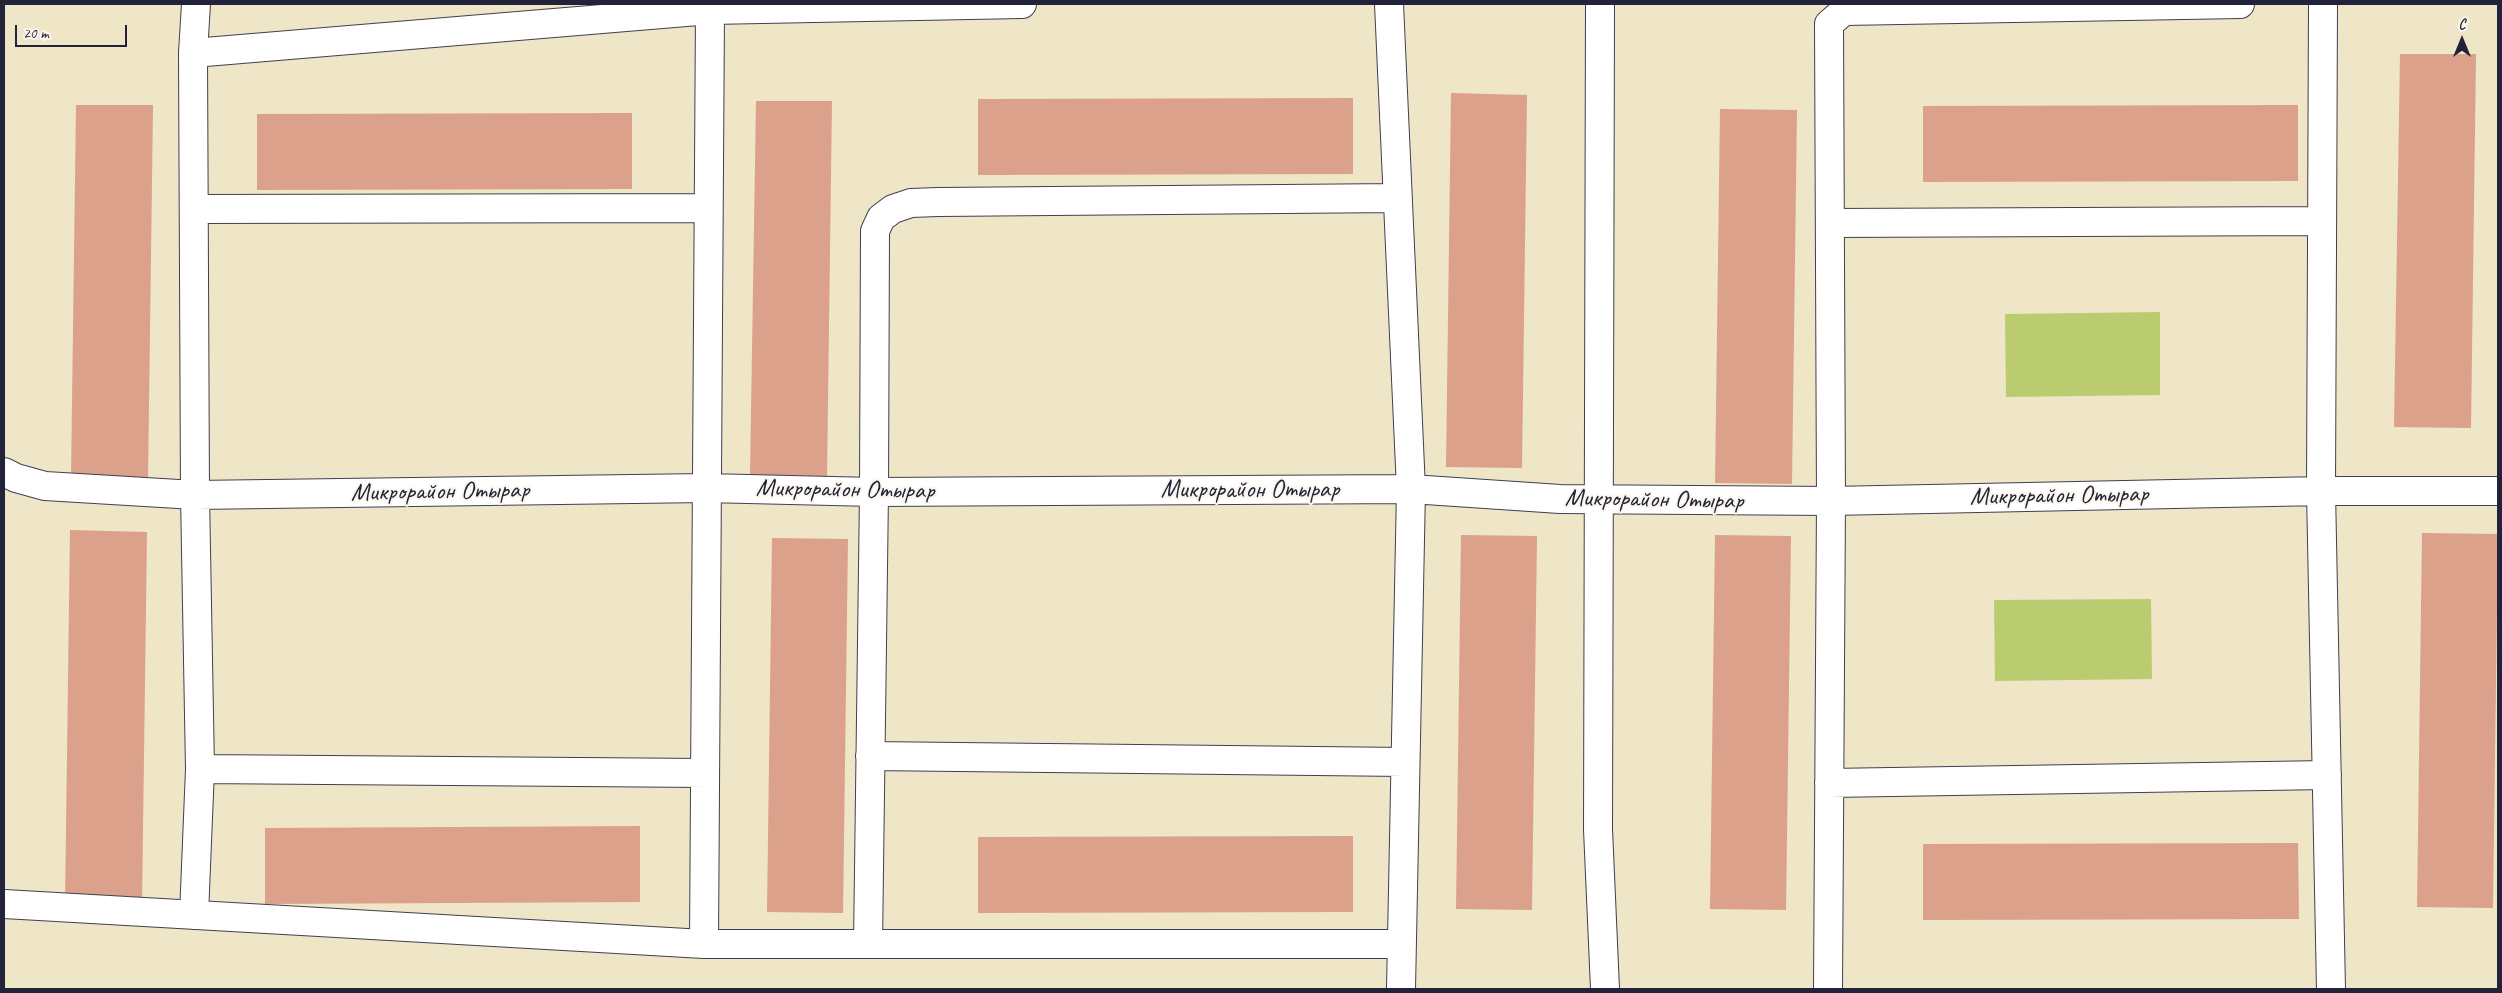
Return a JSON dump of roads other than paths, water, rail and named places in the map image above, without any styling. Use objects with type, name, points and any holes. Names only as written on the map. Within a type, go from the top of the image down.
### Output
[{"type":"street","points":[[194,915],[200,769],[195,495],[194,53],[196,4]]},
{"type":"street","points":[[194,53],[710,10],[1022,4]]},
{"type":"street","points":[[1390,4],[1411,489],[1401,989]]},
{"type":"street","points":[[1600,4],[1598,829],[1605,989]]},
{"type":"street","points":[[1828,989],[1831,501],[1829,24],[1844,11],[2240,4]]},
{"type":"street","points":[[2323,4],[2321,491],[2331,989]]},
{"type":"street","points":[[704,944],[710,10]]},
{"type":"street","points":[[868,944],[874,492],[875,231],[881,218],[893,209],[911,203],[1397,198]]},
{"type":"street","points":[[194,209],[708,208]]},
{"type":"street","points":[[1830,223],[2322,221]]},
{"type":"street","name":"Микрорайон Отырар","points":[[4,472],[16,478],[53,487],[195,495],[706,488],[874,492],[1411,489],[1599,500],[1831,501],[2321,491],[2498,491]]},
{"type":"street","points":[[870,756],[1405,762]]},
{"type":"street","points":[[200,769],[705,773]]},
{"type":"street","points":[[1829,783],[2327,776]]},
{"type":"street","points":[[4,904],[704,944],[1401,944]]}]
